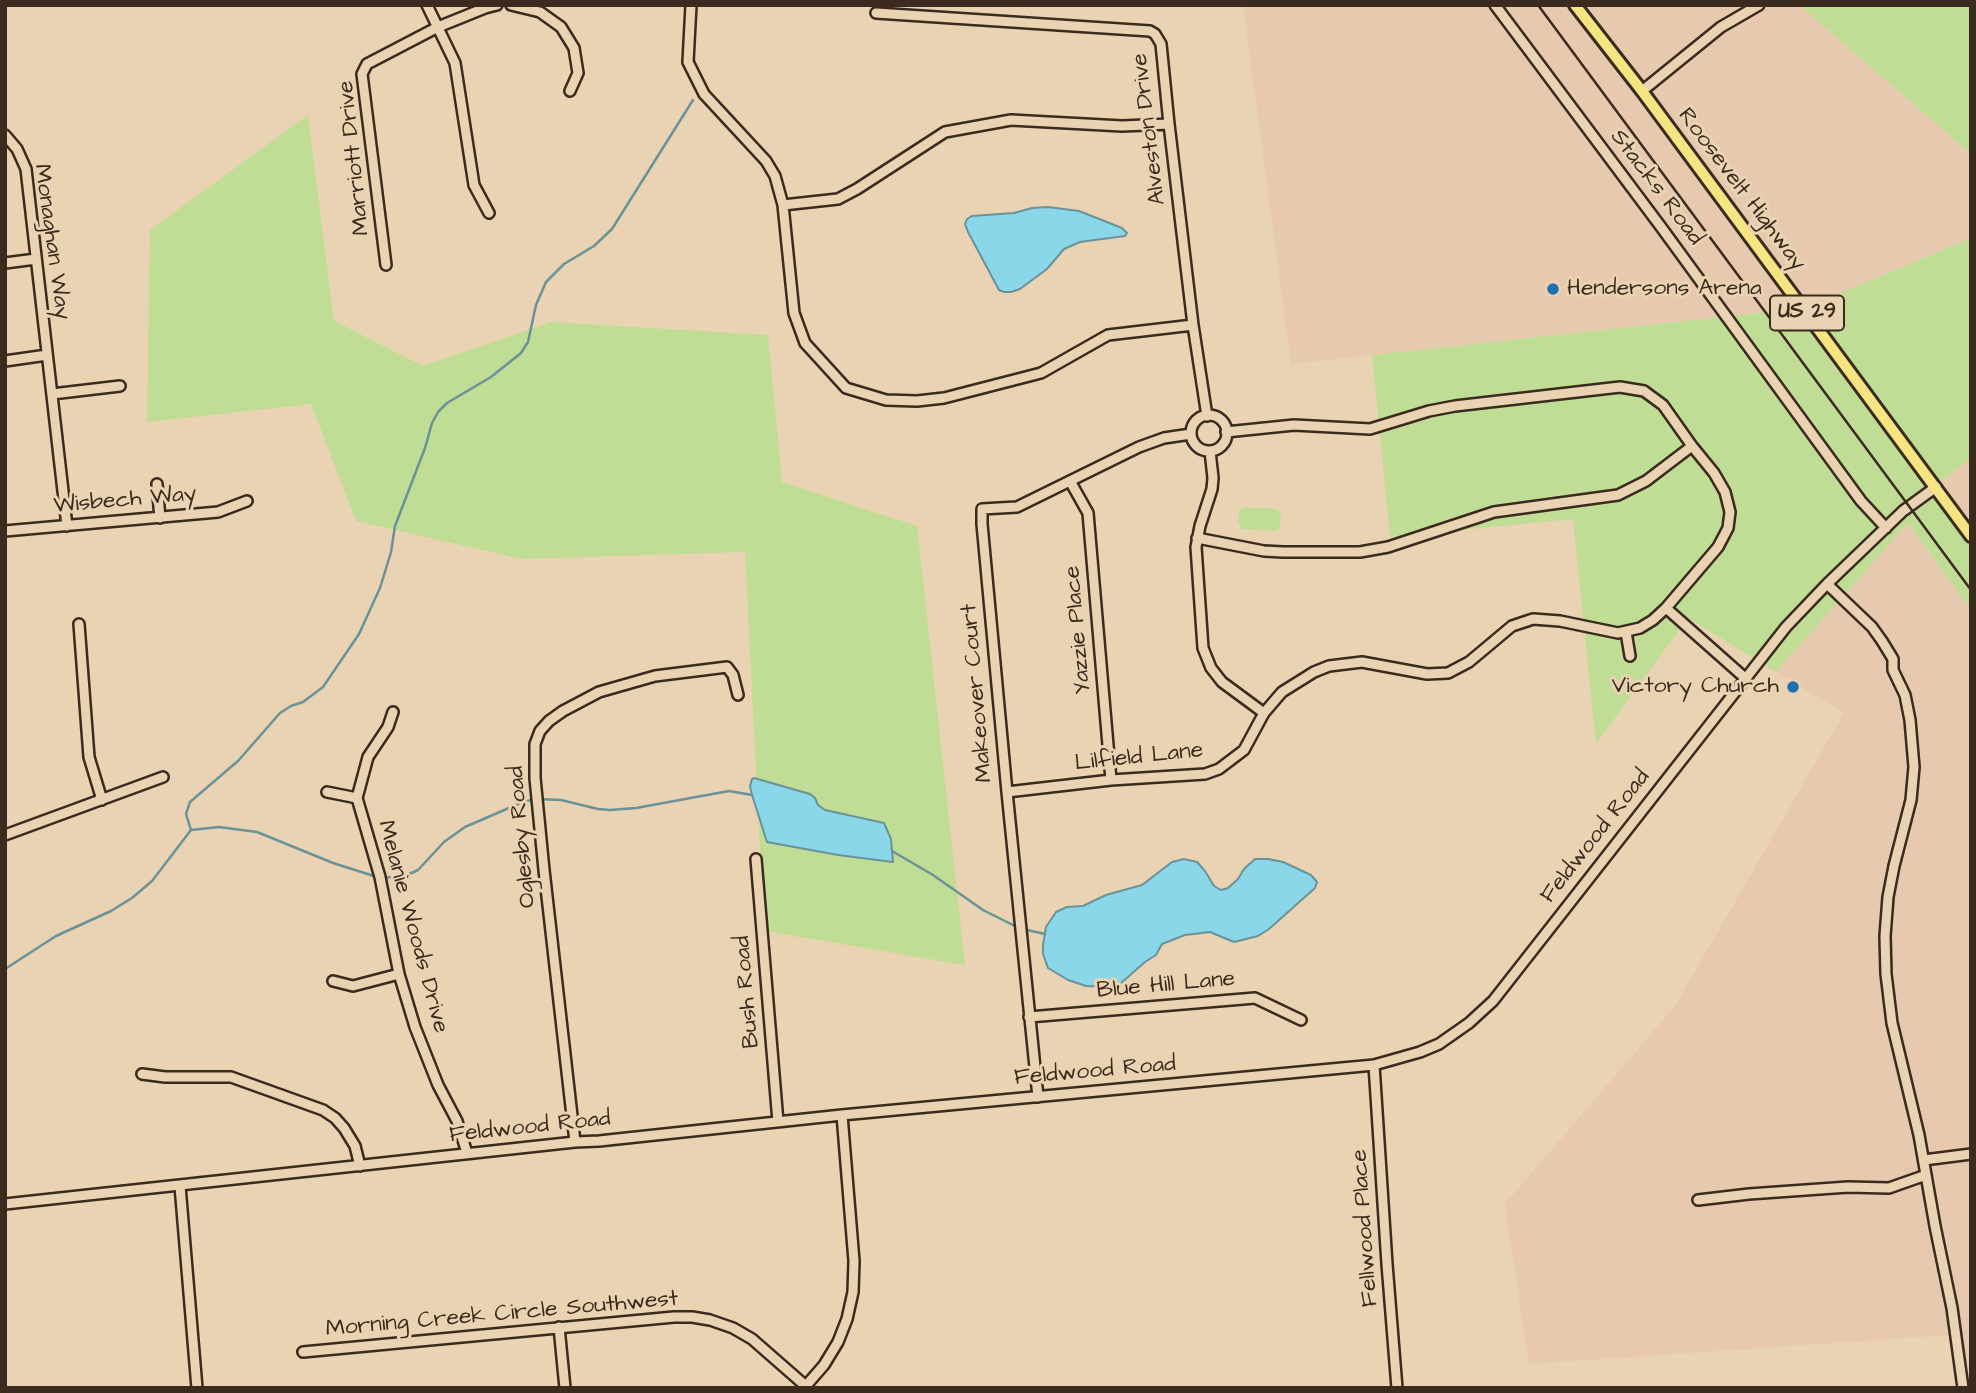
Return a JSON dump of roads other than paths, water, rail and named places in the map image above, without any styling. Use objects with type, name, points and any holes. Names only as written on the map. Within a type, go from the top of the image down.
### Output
[{"type":"main road","name":"Roosevelt Highway","points":[[1575,5],[1642,91],[1971,536]]},
{"type":"street","points":[[427,5],[455,63],[474,185],[489,213]]},
{"type":"street","name":"Marriott Drive","points":[[386,265],[362,74],[368,64],[438,27],[497,5]]},
{"type":"street","points":[[511,5],[540,12],[561,27],[574,48],[578,73],[570,91]]},
{"type":"street","points":[[691,5],[688,62],[704,94],[766,161],[775,176],[783,205],[794,313],[805,343],[846,388],[886,400],[944,398],[1041,373],[1108,335],[1193,325]]},
{"type":"street","name":"Stacks Road","points":[[1495,5],[1861,501],[1886,528]]},
{"type":"street","points":[[1642,91],[1721,27],[1759,5]]},
{"type":"street","name":"Alveston Drive","points":[[876,13],[1150,31],[1155,34],[1161,44],[1168,124],[1207,416]]},
{"type":"street","points":[[783,205],[838,199],[857,190],[945,132],[1011,120],[1122,126],[1168,124]]},
{"type":"street","name":"Monaghan Way","points":[[5,135],[17,149],[26,169],[67,526]]},
{"type":"street","points":[[5,263],[36,258]]},
{"type":"street","points":[[5,361],[47,355]]},
{"type":"street","points":[[51,394],[120,386]]},
{"type":"street","points":[[1226,432],[1294,425],[1370,429],[1455,406],[1620,387],[1644,391],[1663,405],[1721,484],[1729,506],[1729,521],[1718,547],[1666,608],[1645,625],[1626,632],[1630,656]]},
{"type":"street","points":[[1207,416],[1220,419],[1226,432],[1220,447],[1210,451],[1195,446],[1191,434],[1195,422],[1207,416]]},
{"type":"street","name":"Makeover Court","points":[[1038,1097],[982,509],[1017,507],[1139,447],[1164,438],[1191,434]]},
{"type":"street","points":[[1197,538],[1283,552],[1360,552],[1388,547],[1494,512],[1618,495],[1646,481],[1692,446]]},
{"type":"street","points":[[1210,451],[1212,489],[1196,547],[1203,648],[1211,668],[1222,682],[1264,713]]},
{"type":"street","name":"Yazzie Place","points":[[1070,481],[1088,513],[1111,779]]},
{"type":"street","points":[[157,484],[160,518]]},
{"type":"street","name":"Feldwood Road","points":[[5,1204],[575,1142],[1374,1065],[1420,1052],[1439,1044],[1469,1023],[1493,1000],[1786,628],[1903,510],[1936,487]]},
{"type":"street","name":"Wisbech Way","points":[[5,531],[218,512],[247,501]]},
{"type":"street","points":[[1827,584],[1872,627],[1882,641],[1893,659],[1893,670],[1905,695],[1914,767],[1910,800],[1888,897],[1885,974],[1892,1023],[1924,1160],[1952,1308],[1963,1388]]},
{"type":"street","points":[[1666,608],[1745,678]]},
{"type":"street","name":"Lilfield Lane","points":[[1007,792],[1111,779],[1205,774],[1219,769],[1244,750],[1264,713],[1282,692],[1329,666],[1362,662],[1427,674],[1448,673],[1469,662],[1512,626],[1525,621],[1549,619],[1610,633],[1626,632]]},
{"type":"street","points":[[79,624],[89,757],[102,800]]},
{"type":"street","name":"Oglesby Road","points":[[575,1142],[544,870],[535,778],[535,744],[540,731],[563,711],[599,692],[654,676],[727,667],[733,675],[738,695]]},
{"type":"street","name":"Melanie Woods Drive","points":[[393,712],[388,727],[368,757],[357,799],[380,877],[399,974],[415,1027],[438,1085],[457,1121],[467,1153]]},
{"type":"street","points":[[5,835],[163,777]]},
{"type":"street","points":[[327,793],[357,799]]},
{"type":"street","name":"Bush Road","points":[[756,859],[778,1122]]},
{"type":"street","points":[[333,981],[353,986],[399,974]]},
{"type":"street","name":"Blue Hill Lane","points":[[1029,1017],[1255,998],[1301,1020]]},
{"type":"street","name":"Fellwood Place","points":[[1374,1065],[1397,1388]]},
{"type":"street","points":[[142,1074],[165,1077],[231,1077],[323,1110],[344,1128],[355,1146],[360,1166]]},
{"type":"street","points":[[806,1387],[838,1342],[853,1292],[854,1261],[842,1115]]},
{"type":"street","points":[[1924,1160],[1971,1154]]},
{"type":"street","points":[[1698,1200],[1848,1187],[1889,1188],[1926,1175]]},
{"type":"street","points":[[180,1186],[197,1388]]},
{"type":"street","name":"Morning Creek Circle Southwest","points":[[303,1352],[674,1317],[709,1320],[733,1328],[752,1339],[806,1387]]},
{"type":"street","points":[[559,1327],[565,1388]]},
{"type":"water","points":[[1048,207],[1079,211],[1122,228],[1127,233],[1125,236],[1080,242],[1064,249],[1047,269],[1020,289],[1011,292],[999,290],[968,232],[965,224],[967,219],[972,216]]},
{"type":"water","points":[[754,778],[810,794],[825,810],[884,823],[891,839],[893,862],[767,842],[750,786]]},
{"type":"water","points":[[1184,859],[1197,862],[1214,886],[1221,890],[1228,888],[1238,879],[1255,859],[1283,862],[1311,875],[1317,882],[1315,888],[1258,936],[1234,942],[1210,932],[1185,935],[1162,944],[1156,955],[1113,987],[1086,986],[1068,980],[1048,968],[1043,945],[1046,927],[1056,912],[1067,907],[1083,906],[1106,895],[1142,885],[1172,862]]},
{"type":"waterway","points":[[191,830],[186,814],[190,802],[238,761],[280,713],[303,702],[323,687],[359,634],[380,588],[391,552],[395,526],[438,412],[447,403],[491,377],[521,353],[528,342],[536,305],[546,282],[564,264],[594,246],[612,229],[693,100]]},
{"type":"waterway","points":[[384,878],[407,875],[418,870],[444,842],[465,827],[535,799],[561,800],[610,810],[636,808],[729,791],[752,795]]},
{"type":"waterway","points":[[5,969],[56,936],[111,911],[132,898],[152,881],[191,830],[219,827],[257,832],[333,863],[377,877]]},
{"type":"waterway","points":[[892,851],[933,875],[983,910],[1017,927]]},
{"type":"waterway","points":[[1027,930],[1045,934]]},
{"type":"railway","points":[[1538,5],[1971,590]]},
{"type":"place","name":"Hendersons Arena","points":[[1553,289]]},
{"type":"place","name":"Victory Church","points":[[1793,687]]}]
